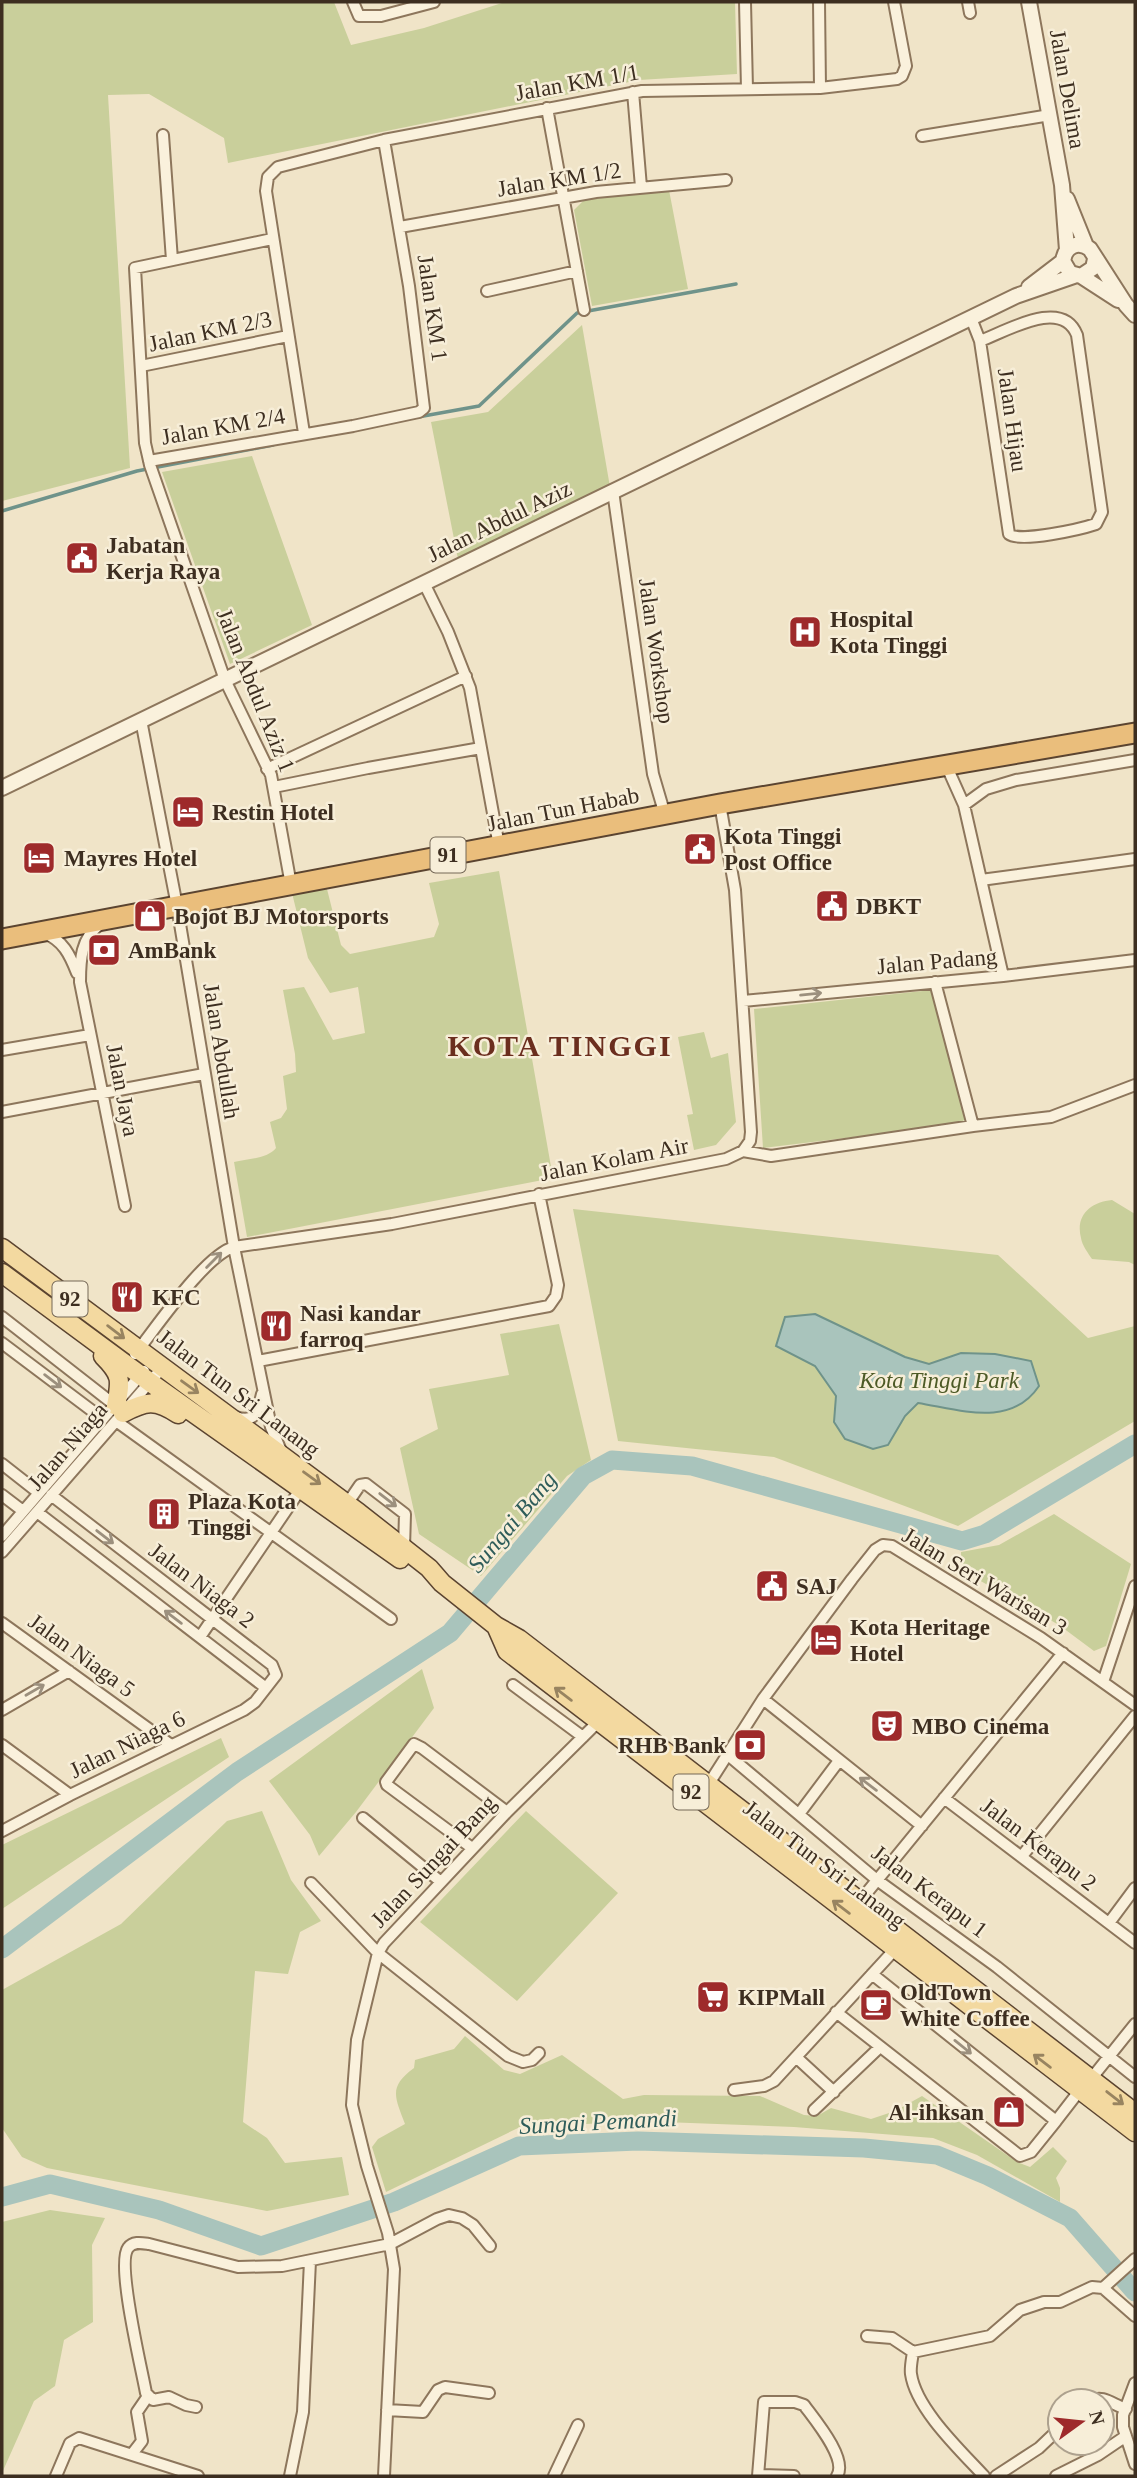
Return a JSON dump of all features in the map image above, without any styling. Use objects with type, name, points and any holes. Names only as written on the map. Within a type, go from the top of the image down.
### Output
[{"type":"highway","name":"Jalan Tun Habab","points":[[2,939],[720,804],[1135,733]]},
{"type":"main road","name":"Jalan Tun Sri Lanang","points":[[2,1248],[404,1548],[429,1568],[442,1583],[496,1626],[519,1639],[860,1901],[901,1942]]},
{"type":"main road","name":"Jalan Tun Sri Lanang","points":[[2,1273],[300,1490],[424,1575],[442,1583]]},
{"type":"main road","points":[[79,1329],[117,1371],[120,1386],[118,1413],[146,1403],[159,1403],[226,1448],[244,1450]]},
{"type":"main road","name":"Jalan Tun Sri Lanang","points":[[496,1626],[508,1651],[599,1721],[901,1942],[1086,2084],[1135,2113]]},
{"type":"main road","name":"Jalan Tun Sri Lanang","points":[[1086,2084],[1135,2132]]},
{"type":"street","points":[[353,2],[359,16],[381,16],[435,2]]},
{"type":"street","points":[[745,2],[747,89]]},
{"type":"street","points":[[819,2],[820,88]]},
{"type":"street","name":"Jalan KM 1/1","points":[[272,239],[266,191],[268,177],[278,167],[384,140],[633,92],[820,88],[891,80],[902,76],[906,66],[894,2]]},
{"type":"street","name":"Jalan Delima","points":[[1029,2],[1062,185],[1065,256]]},
{"type":"street","points":[[633,92],[641,187]]},
{"type":"street","points":[[547,108],[584,310]]},
{"type":"street","points":[[922,136],[1050,115]]},
{"type":"street","points":[[163,135],[172,260],[272,239],[304,433]]},
{"type":"street","name":"Jalan KM 1","points":[[353,426],[419,412],[424,408],[400,227],[384,140]]},
{"type":"street","name":"Jalan KM 1/2","points":[[400,227],[563,198],[641,187],[726,180]]},
{"type":"street","name":"Jalan Delima","points":[[1062,185],[1086,246]]},
{"type":"street","points":[[1016,296],[1076,245],[1086,246],[1130,310]]},
{"type":"street","points":[[1065,256],[1066,270],[1130,310]]},
{"type":"street","points":[[1016,296],[1077,276],[1093,268],[1095,259]]},
{"type":"street","name":"Jalan Abdul Aziz 1","points":[[172,260],[135,268],[145,443],[225,680],[274,787],[291,885]]},
{"type":"street","points":[[487,291],[577,271]]},
{"type":"street","name":"Jalan Abdul Aziz","points":[[2,788],[1016,296]]},
{"type":"street","name":"Jalan Hijau","points":[[971,318],[981,341],[1007,530],[1015,538],[1058,533],[1096,524],[1102,512],[1074,326],[1055,316],[1041,317],[981,341]]},
{"type":"street","name":"Jalan KM 2/3","points":[[141,366],[288,336]]},
{"type":"street","name":"Jalan KM 2/4","points":[[151,467],[304,433],[353,426]]},
{"type":"street","name":"Jalan Workshop","points":[[613,491],[653,774],[665,814]]},
{"type":"street","points":[[424,583],[466,676],[499,846]]},
{"type":"street","points":[[267,769],[466,676]]},
{"type":"street","name":"Jalan Abdullah","points":[[141,720],[177,906],[234,1247],[273,1436],[289,1462]]},
{"type":"street","points":[[274,787],[481,748]]},
{"type":"street","points":[[964,805],[986,789],[1016,780],[1135,760]]},
{"type":"street","points":[[947,767],[964,805],[1003,976]]},
{"type":"street","points":[[720,804],[735,890],[743,1001],[751,1132],[750,1141],[743,1151]]},
{"type":"street","points":[[981,880],[1135,859]]},
{"type":"street","name":"Jalan Jaya","points":[[105,920],[94,929],[82,949],[80,982],[125,1206]]},
{"type":"street","name":"Jalan Jaya","points":[[41,932],[52,936],[68,952],[80,982]]},
{"type":"street","name":"Jalan Padang","points":[[743,1001],[1003,976],[1135,960]]},
{"type":"street","points":[[935,982],[973,1126]]},
{"type":"street","points":[[2,1051],[90,1035]]},
{"type":"street","points":[[2,1112],[204,1074]]},
{"type":"street","name":"Jalan Kolam Air","points":[[152,1359],[175,1301],[216,1256],[234,1247],[392,1224],[726,1159],[743,1151],[771,1156],[1051,1117],[1135,1085]]},
{"type":"street","points":[[258,1362],[549,1306],[556,1296],[558,1285],[539,1194]]},
{"type":"street","points":[[2,1317],[271,1534],[391,1619]]},
{"type":"street","points":[[2,1343],[103,1419]]},
{"type":"street","points":[[139,1374],[152,1359]]},
{"type":"street","name":"Jalan Niaga","points":[[2,1552],[118,1413],[139,1374],[152,1359]]},
{"type":"street","points":[[218,1408],[244,1419],[251,1419],[258,1411],[263,1388]]},
{"type":"street","name":"Jalan Niaga","points":[[2,1536],[103,1419],[118,1413]]},
{"type":"street","points":[[2,1464],[39,1493]]},
{"type":"street","points":[[347,1504],[360,1485],[366,1485],[403,1512],[406,1519],[404,1548]]},
{"type":"street","points":[[200,1637],[300,1490]]},
{"type":"street","points":[[2,1495],[23,1511]]},
{"type":"street","name":"Jalan Niaga 2","points":[[51,1495],[272,1665],[276,1675],[267,1688]]},
{"type":"street","points":[[37,1512],[267,1688]]},
{"type":"street","name":"Jalan Seri Warisan 3","points":[[708,1784],[763,1699],[852,1579],[875,1550],[883,1545],[892,1546],[1063,1653],[1135,1705]]},
{"type":"street","points":[[1103,1682],[1135,1586]]},
{"type":"street","name":"Jalan Niaga 5","points":[[2,1623],[171,1745]]},
{"type":"street","points":[[860,1901],[1063,1653]]},
{"type":"street","points":[[2,1710],[69,1671]]},
{"type":"street","points":[[513,1685],[583,1737]]},
{"type":"street","name":"Jalan Niaga 6","points":[[2,1831],[244,1710],[267,1688]]},
{"type":"street","points":[[763,1699],[838,1762],[922,1826]]},
{"type":"street","points":[[1022,1856],[1135,1716]]},
{"type":"street","name":"Jalan Sungai Bang","points":[[384,2476],[394,2269],[389,2239],[352,2105],[358,2040],[378,1952],[472,1848],[599,1721]]},
{"type":"street","points":[[472,1848],[386,1784],[414,1744],[507,1812]]},
{"type":"street","points":[[2,1745],[70,1795]]},
{"type":"street","name":"Jalan Kerapu 1","points":[[728,1755],[877,1880],[997,1967],[1135,2077]]},
{"type":"street","points":[[799,1814],[838,1762]]},
{"type":"street","name":"Jalan Kerapu 2","points":[[944,1798],[1135,1943]]},
{"type":"street","points":[[363,1818],[441,1882]]},
{"type":"street","points":[[311,1883],[378,1952],[508,2056],[523,2062],[532,2060],[539,2053]]},
{"type":"street","points":[[1109,1923],[1135,1888]]},
{"type":"street","points":[[734,2090],[768,2085],[901,1942]]},
{"type":"street","points":[[872,1974],[1056,2121]]},
{"type":"street","points":[[836,2012],[1020,2156],[1031,2152],[1135,2025]]},
{"type":"street","points":[[814,2110],[880,2047]]},
{"type":"street","points":[[796,2057],[834,2092]]},
{"type":"street","points":[[196,2407],[169,2397],[153,2400],[148,2396],[126,2292],[125,2256],[128,2248],[135,2243],[149,2244],[238,2267],[282,2266],[389,2239],[449,2216],[462,2218],[473,2225],[490,2246]]},
{"type":"street","points":[[867,2336],[892,2338],[913,2352],[990,2336],[1020,2310],[1044,2302],[1060,2302],[1091,2287],[1107,2285],[1135,2259]]},
{"type":"street","points":[[290,2476],[303,2412],[310,2261]]},
{"type":"street","points":[[1107,2285],[1135,2316]]},
{"type":"street","points":[[913,2352],[911,2374],[928,2411],[985,2476]]},
{"type":"street","points":[[1135,2383],[1123,2414],[1126,2436],[1135,2464]]},
{"type":"street","points":[[387,2410],[423,2412],[438,2390],[445,2387],[489,2393]]},
{"type":"street","points":[[132,2454],[142,2441],[136,2413],[148,2396]]},
{"type":"street","points":[[794,2476],[759,2476],[764,2402],[795,2402],[804,2405],[838,2456],[841,2470],[837,2476]]},
{"type":"street","points":[[1116,2406],[1125,2409]]},
{"type":"street","points":[[554,2476],[578,2425]]},
{"type":"street","points":[[1056,2476],[1098,2455],[1126,2436]]},
{"type":"street","points":[[56,2476],[64,2454],[76,2438],[198,2476]]},
{"type":"street","points":[[996,2476],[1046,2441]]},
{"type":"green space","points":[[2,2],[334,2],[351,45],[424,28],[505,2],[735,2],[737,74],[639,80],[228,163],[224,138],[149,94],[108,95],[130,468],[2,501]]},
{"type":"green space","points":[[669,190],[688,289],[592,306],[574,210],[584,200]]},
{"type":"green space","points":[[582,325],[610,487],[458,559],[431,422],[488,412]]},
{"type":"green space","points":[[252,456],[312,625],[230,664],[162,472]]},
{"type":"green space","points":[[499,871],[553,1178],[247,1237],[234,1162],[262,1156],[276,1148],[270,1122],[281,1118],[287,1109],[283,1076],[296,1072],[283,990],[304,987],[333,1040],[365,1033],[358,987],[330,993],[308,958],[292,893],[327,889],[341,945],[350,954],[434,937],[439,924],[429,883]]},
{"type":"green space","points":[[932,990],[966,1117],[961,1124],[763,1148],[754,1009]]},
{"type":"green space","points":[[704,1032],[711,1058],[728,1053],[736,1122],[716,1145],[694,1150],[687,1115],[693,1114],[678,1037]]},
{"type":"green space","points":[[1112,1200],[1135,1214],[1135,1265],[1129,1262],[1092,1259],[1082,1241],[1080,1223],[1086,1211],[1104,1201]]},
{"type":"green space","name":"Kota Tinggi Park","points":[[573,1209],[998,1255],[1088,1338],[1135,1326],[1135,1421],[958,1526],[774,1457],[618,1441]]},
{"type":"green space","points":[[559,1324],[591,1460],[567,1476],[481,1576],[419,1534],[400,1448],[438,1429],[429,1389],[509,1375],[500,1334]]},
{"type":"green space","points":[[1054,1514],[1131,1564],[1106,1646],[1094,1651],[1059,1625],[961,1570],[961,1552],[999,1545]]},
{"type":"green space","points":[[422,1669],[434,1708],[356,1812],[319,1856],[310,1835],[269,1781]]},
{"type":"green space","points":[[221,1738],[229,1757],[2,1909],[2,1845]]},
{"type":"green space","points":[[262,1811],[291,1880],[321,1921],[300,1932],[288,1974],[255,1971],[243,2122],[267,2138],[285,2163],[342,2157],[349,2195],[267,2211],[47,2168],[22,2157],[2,2128],[2,1990],[121,1924],[227,1821]]},
{"type":"green space","points":[[526,1811],[618,1893],[517,2001],[420,1922]]},
{"type":"green space","points":[[465,2036],[504,2070],[520,2074],[562,2055],[623,2099],[644,2095],[760,2096],[804,2115],[817,2116],[831,2108],[871,2119],[895,2111],[922,2096],[1017,2162],[1030,2167],[1053,2147],[1067,2161],[1056,2178],[1060,2188],[1060,2202],[977,2155],[933,2138],[794,2127],[637,2121],[518,2128],[386,2192],[372,2147],[378,2139],[405,2124],[396,2093],[400,2081],[414,2068],[415,2060],[454,2049]]},
{"type":"green space","points":[[50,2210],[105,2218],[92,2245],[93,2322],[64,2340],[55,2386],[34,2401],[2,2473],[2,2222]]},
{"type":"water","points":[[815,1314],[905,1357],[929,1364],[961,1353],[995,1354],[1031,1361],[1039,1386],[1028,1399],[1000,1412],[968,1412],[918,1403],[905,1416],[888,1445],[873,1449],[845,1439],[834,1422],[836,1396],[815,1366],[776,1346],[785,1317]]},
{"type":"waterway","points":[[418,417],[479,406],[577,313],[736,284]]},
{"type":"waterway","points":[[2,511],[137,471],[273,445]]},
{"type":"waterway","name":"Sungai Bang","points":[[2,1949],[237,1772],[450,1633],[583,1476],[612,1460],[692,1466],[962,1541],[985,1534],[1135,1444]]},
{"type":"waterway","name":"Sungai Pemandi","points":[[2,2197],[50,2184],[159,2210],[261,2246],[394,2202],[519,2146],[638,2141],[864,2148],[937,2155],[988,2176],[1070,2218],[1135,2292]]},
{"type":"place","name":"Jabatan Kerja Raya","points":[[82,558]]},
{"type":"place","name":"Hospital Kota Tinggi","points":[[805,632]]},
{"type":"place","name":"Restin Hotel","points":[[188,812]]},
{"type":"place","name":"Kota Tinggi Post Office","points":[[700,849]]},
{"type":"place","name":"Mayres Hotel","points":[[39,858]]},
{"type":"place","name":"DBKT","points":[[832,906]]},
{"type":"place","name":"Bojot BJ Motorsports","points":[[150,916]]},
{"type":"place","name":"AmBank","points":[[104,950]]},
{"type":"place","name":"KFC","points":[[127,1297]]},
{"type":"place","name":"Nasi kandar farroq","points":[[276,1326]]},
{"type":"place","name":"Plaza Kota Tinggi","points":[[164,1514]]},
{"type":"place","name":"SAJ","points":[[772,1586]]},
{"type":"place","name":"Kota Heritage Hotel","points":[[826,1640]]},
{"type":"place","name":"MBO Cinema","points":[[887,1726]]},
{"type":"place","name":"RHB Bank","points":[[750,1745]]},
{"type":"place","name":"KIPMall","points":[[713,1997]]},
{"type":"place","name":"OldTown White Coffee","points":[[876,2005]]},
{"type":"place","name":"Al-ihksan","points":[[1009,2112]]},
{"type":"district","name":"KOTA TINGGI","points":[[560,1046]]}]
